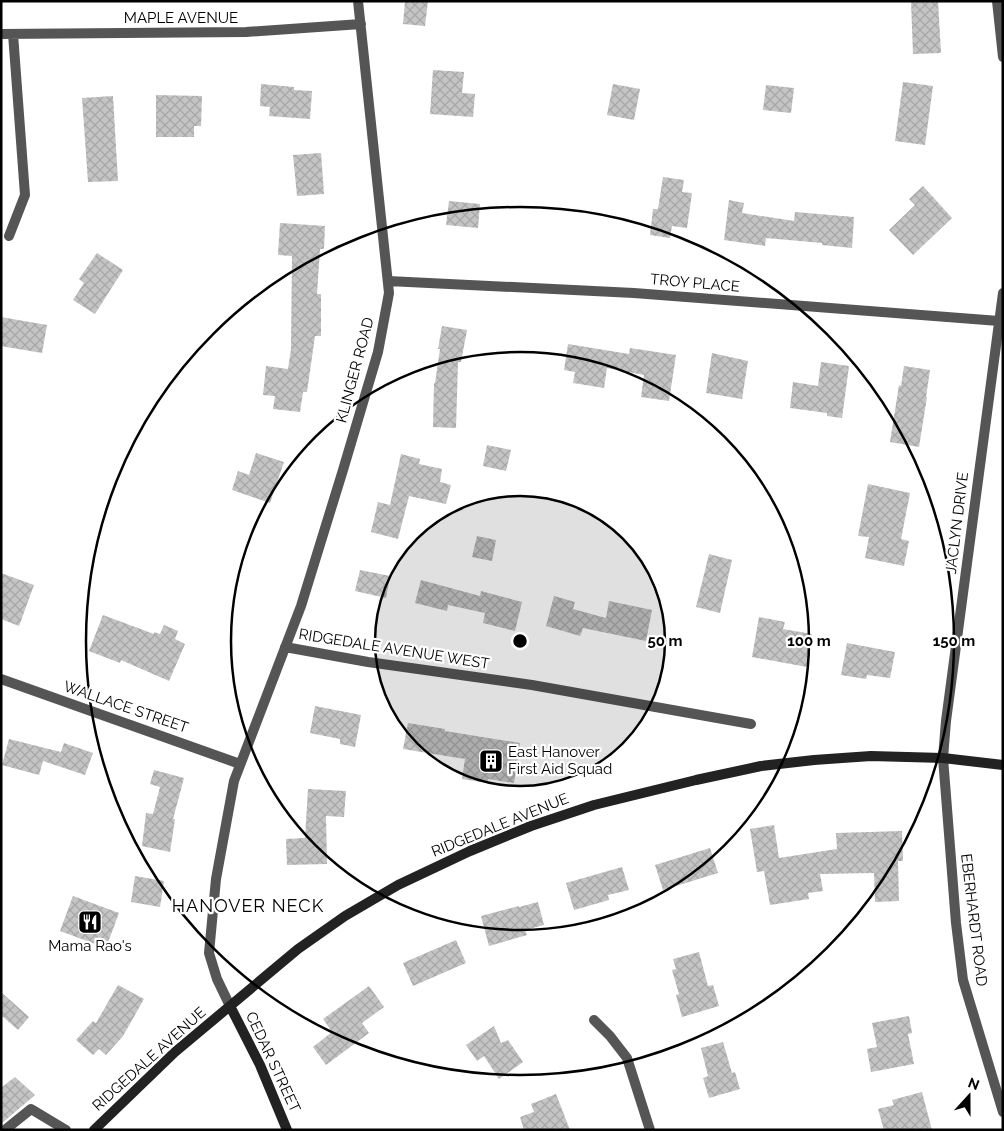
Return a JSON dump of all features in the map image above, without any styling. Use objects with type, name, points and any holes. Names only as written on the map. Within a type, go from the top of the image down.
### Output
[{"type":"main road","name":"RIDGEDALE AVENUE","points":[[94,1130],[174,1052],[298,949],[345,916],[407,881],[470,851],[531,826],[594,805],[761,766],[871,756],[943,758],[1003,765]]},
{"type":"main road","name":"CEDAR STREET","points":[[230,1006],[260,1065],[287,1130]]},
{"type":"street","name":"KLINGER ROAD","points":[[285,647],[301,606],[378,352],[389,293],[358,1]]},
{"type":"street","points":[[997,1],[1003,57]]},
{"type":"street","name":"MAPLE AVENUE","points":[[1,34],[246,32],[361,24]]},
{"type":"street","points":[[9,236],[25,195],[13,34]]},
{"type":"street","name":"TROY PLACE","points":[[388,280],[634,293],[999,321]]},
{"type":"street","name":"JACLYN DRIVE","points":[[943,758],[948,702],[1003,293]]},
{"type":"street","name":"RIDGEDALE AVENUE WEST","points":[[230,1006],[217,979],[208,953],[216,879],[234,781],[285,647],[368,662],[532,685],[751,724]]},
{"type":"street","name":"WALLACE STREET","points":[[1,679],[240,764]]},
{"type":"street","name":"EBERHARDT ROAD","points":[[943,758],[956,923],[963,980],[1003,1112]]},
{"type":"street","points":[[594,1020],[610,1036],[627,1058],[650,1130]]},
{"type":"street","points":[[5,1130],[31,1109],[66,1130]]},
{"type":"building","points":[[405,1],[428,1],[425,26],[403,24]]},
{"type":"building","points":[[911,1],[938,1],[941,53],[913,54]]},
{"type":"building","points":[[433,70],[464,72],[462,93],[475,94],[473,117],[430,114]]},
{"type":"building","points":[[903,82],[933,86],[925,145],[895,141]]},
{"type":"building","points":[[261,84],[294,87],[294,90],[312,91],[310,119],[269,116],[270,107],[260,106]]},
{"type":"building","points":[[613,84],[640,89],[634,120],[607,115]]},
{"type":"building","points":[[766,85],[794,88],[791,113],[763,110]]},
{"type":"building","points":[[156,95],[202,96],[201,126],[194,126],[194,137],[156,137]]},
{"type":"building","points":[[113,96],[118,181],[88,182],[82,98]]},
{"type":"building","points":[[321,153],[324,194],[297,196],[293,155]]},
{"type":"building","points":[[663,177],[684,180],[682,192],[692,193],[687,228],[672,226],[670,238],[650,235],[653,209],[658,209]]},
{"type":"building","points":[[923,186],[952,218],[913,255],[889,230],[915,205],[909,199]]},
{"type":"building","points":[[729,200],[744,203],[742,213],[794,221],[795,212],[854,217],[852,248],[822,245],[822,243],[766,238],[765,246],[724,240]]},
{"type":"building","points":[[449,201],[480,204],[478,228],[446,225]]},
{"type":"building","points":[[280,223],[325,226],[324,249],[320,249],[317,294],[321,294],[321,336],[315,336],[307,392],[303,392],[300,412],[273,409],[275,396],[263,395],[266,366],[288,369],[291,349],[292,256],[278,255]]},
{"type":"building","points":[[97,253],[123,270],[95,314],[73,300],[84,283],[79,279]]},
{"type":"building","points":[[1,317],[47,325],[42,353],[1,346]]},
{"type":"building","points":[[442,326],[467,330],[461,362],[458,362],[456,428],[433,427],[434,383]]},
{"type":"building","points":[[568,344],[629,354],[630,348],[676,355],[669,401],[641,397],[644,375],[607,368],[604,388],[573,383],[575,372],[564,370]]},
{"type":"building","points":[[712,353],[748,361],[742,399],[706,393]]},
{"type":"building","points":[[821,362],[849,366],[842,418],[827,416],[827,413],[790,408],[793,382],[818,386]]},
{"type":"building","points":[[904,366],[930,370],[919,447],[890,442]]},
{"type":"building","points":[[487,445],[511,450],[506,471],[483,466]]},
{"type":"building","points":[[256,453],[284,462],[270,503],[232,490],[238,471],[249,475]]},
{"type":"building","points":[[401,454],[420,459],[419,464],[442,469],[440,482],[451,485],[446,504],[409,496],[398,539],[371,532],[378,502],[390,505]]},
{"type":"building","points":[[868,484],[910,493],[901,539],[909,541],[904,566],[865,558],[869,537],[858,536]]},
{"type":"building","points":[[477,536],[496,540],[492,561],[472,557]]},
{"type":"building","points":[[709,554],[732,560],[720,613],[696,607]]},
{"type":"building","points":[[360,570],[390,576],[386,598],[355,591]]},
{"type":"building","points":[[1,573],[34,585],[19,626],[1,619]]},
{"type":"building","points":[[421,580],[480,596],[481,591],[522,602],[515,631],[483,623],[485,613],[448,605],[447,611],[415,603]]},
{"type":"building","points":[[554,596],[575,602],[573,609],[606,618],[609,601],[652,610],[646,641],[583,628],[580,636],[546,626]]},
{"type":"building","points":[[103,615],[154,634],[154,632],[160,634],[164,625],[178,631],[175,639],[185,644],[169,681],[121,660],[120,663],[89,651]]},
{"type":"building","points":[[759,617],[785,622],[783,629],[812,634],[807,667],[752,657]]},
{"type":"building","points":[[847,643],[895,652],[890,678],[867,675],[866,679],[841,675]]},
{"type":"building","points":[[315,706],[361,715],[355,747],[340,744],[340,739],[310,733]]},
{"type":"building","points":[[408,723],[520,743],[514,783],[488,779],[488,783],[462,779],[465,759],[403,749]]},
{"type":"building","points":[[9,739],[61,752],[64,743],[93,753],[85,775],[43,761],[39,775],[2,765]]},
{"type":"building","points":[[154,770],[184,778],[173,819],[175,819],[170,852],[142,846],[146,813],[153,814],[160,787],[150,784]]},
{"type":"building","points":[[308,789],[346,791],[344,817],[326,816],[327,864],[287,865],[286,839],[305,838]]},
{"type":"building","points":[[774,825],[779,858],[837,849],[836,833],[902,831],[903,861],[898,861],[899,901],[875,902],[874,873],[820,874],[823,891],[808,893],[809,899],[770,905],[764,871],[757,872],[750,829]]},
{"type":"building","points":[[710,848],[718,873],[663,890],[655,865]]},
{"type":"building","points":[[622,867],[629,890],[608,895],[609,900],[574,910],[566,883]]},
{"type":"building","points":[[135,876],[164,881],[160,907],[131,902]]},
{"type":"building","name":"Mama Rao's","points":[[73,896],[119,913],[106,948],[60,931]]},
{"type":"building","points":[[538,902],[544,925],[525,930],[527,935],[489,946],[481,916]]},
{"type":"building","points":[[456,940],[466,963],[413,986],[403,963]]},
{"type":"building","points":[[699,952],[708,986],[713,985],[719,1006],[682,1017],[676,995],[679,994],[672,970],[676,969],[673,959]]},
{"type":"building","points":[[118,985],[144,999],[123,1036],[106,1055],[99,1049],[93,1055],[76,1040],[93,1021],[96,1023]]},
{"type":"building","points":[[369,986],[384,1007],[362,1023],[369,1033],[326,1065],[313,1047],[332,1032],[323,1019]]},
{"type":"building","points":[[1,992],[29,1017],[18,1030],[1,1015]]},
{"type":"building","points":[[909,1016],[912,1033],[908,1034],[914,1064],[871,1072],[867,1049],[877,1047],[872,1023]]},
{"type":"building","points":[[494,1026],[501,1043],[508,1040],[523,1062],[499,1079],[484,1056],[477,1061],[466,1045]]},
{"type":"building","points":[[723,1042],[732,1073],[735,1072],[740,1089],[709,1098],[703,1078],[708,1076],[701,1048]]},
{"type":"building","points":[[15,1077],[35,1095],[1,1124],[1,1088]]},
{"type":"building","points":[[922,1092],[932,1130],[884,1130],[878,1109],[894,1105],[892,1100]]},
{"type":"building","points":[[556,1094],[570,1130],[524,1130],[520,1117],[534,1112],[531,1104]]},
{"type":"place","name":"East Hanover First Aid Squad","points":[[491,761]]},
{"type":"place","name":"Mama Rao's","points":[[90,922]]},
{"type":"district","name":"HANOVER NECK","points":[[248,905]]}]
